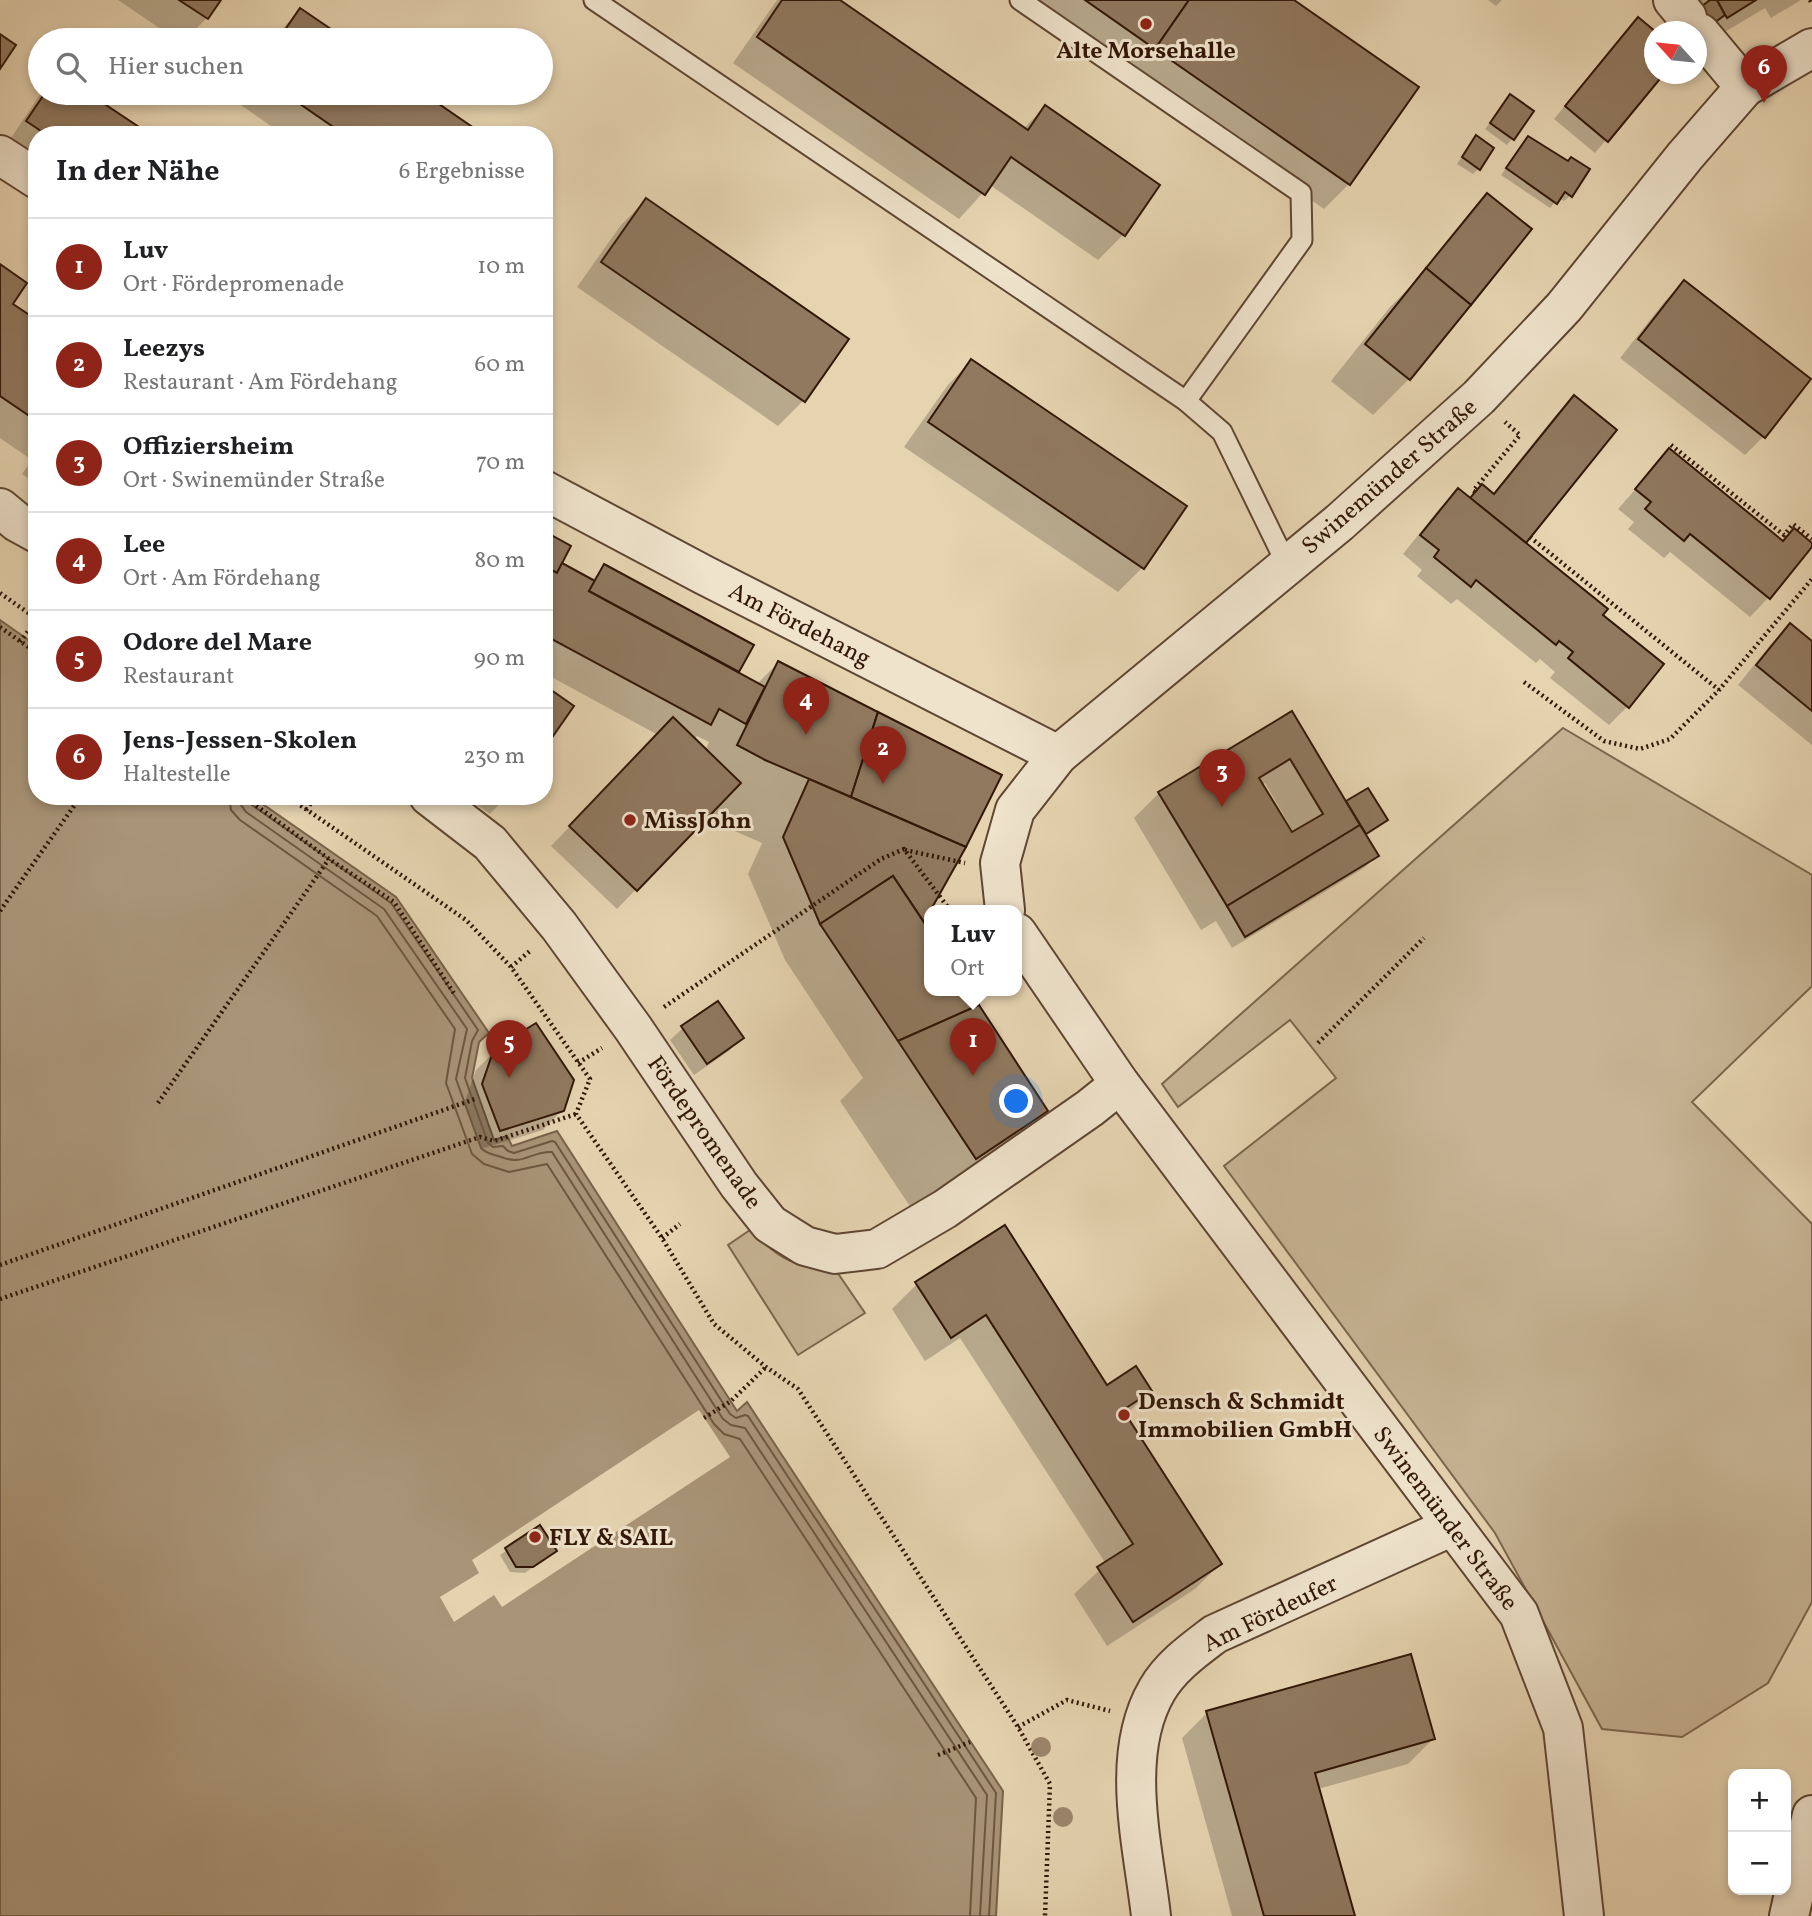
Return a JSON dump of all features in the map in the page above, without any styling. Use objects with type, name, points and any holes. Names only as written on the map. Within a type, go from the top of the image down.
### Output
[{"type":"street","points":[[1687,17],[1745,88]]},
{"type":"street","name":"Swinemünder Straße","points":[[1004,905],[1000,863],[1015,810],[1058,755],[1287,565],[1479,397],[1564,307],[1685,156],[1745,88],[1812,48]]},
{"type":"street","points":[[0,155],[28,173]]},
{"type":"street","name":"Am Fördehang","points":[[553,495],[704,575],[1058,755]]},
{"type":"street","points":[[0,508],[28,528]]},
{"type":"street","name":"Fördepromenade","points":[[441,805],[490,843],[559,926],[633,1028],[739,1185],[770,1224],[805,1246],[835,1254],[877,1249],[945,1209],[1120,1084]]},
{"type":"street","name":"Swinemünder Straße","points":[[1022,940],[1120,1084],[1518,1614],[1563,1728],[1584,1916]]},
{"type":"street","name":"Am Fördeufer","points":[[1151,1916],[1136,1788],[1137,1753],[1144,1721],[1157,1690],[1180,1661],[1215,1634],[1453,1526]]},
{"type":"street","points":[[1789,1916],[1812,1815]]},
{"type":"lane","points":[[594,0],[1186,401],[1222,432],[1287,565]]},
{"type":"lane","points":[[1020,0],[1301,193],[1302,240],[1186,401]]},
{"type":"path","points":[[1475,492],[1473,491],[1520,435],[1479,397]]},
{"type":"path","points":[[1671,445],[1784,535],[1793,524],[1812,539]]},
{"type":"path","points":[[1530,537],[1719,691]]},
{"type":"path","points":[[1524,682],[1604,741],[1640,749],[1670,739],[1719,691],[1812,579]]},
{"type":"path","points":[[0,593],[28,613]]},
{"type":"path","points":[[0,627],[28,647]]},
{"type":"path","points":[[20,642],[28,631]]},
{"type":"path","points":[[0,911],[75,805]]},
{"type":"path","points":[[255,805],[328,859],[394,902],[455,995]]},
{"type":"path","points":[[0,1299],[480,1137],[494,1141],[576,1114],[590,1079],[511,967],[466,920],[299,805]]},
{"type":"path","points":[[306,810],[310,805]]},
{"type":"path","points":[[633,1028],[881,859],[904,849],[974,865]]},
{"type":"path","points":[[904,849],[946,905]]},
{"type":"path","points":[[159,1103],[328,859]]},
{"type":"path","points":[[1318,1043],[1424,938]]},
{"type":"path","points":[[0,1265],[475,1098]]},
{"type":"path","points":[[576,1114],[662,1238],[714,1324],[766,1367],[798,1389],[1018,1727],[1050,1784],[1045,1916]]},
{"type":"path","points":[[662,1238],[680,1224]]},
{"type":"path","points":[[704,1418],[731,1401],[766,1367]]},
{"type":"path","points":[[1018,1727],[1067,1700],[1144,1721]]},
{"type":"path","points":[[938,1755],[970,1742]]},
{"type":"shaded area","points":[[1563,728],[1812,875],[1812,986],[1692,1102],[1812,1224],[1812,1602],[1768,1683],[1682,1737],[1602,1729],[1495,1533],[1224,1166],[1336,1078],[1290,1020],[1178,1107],[1162,1084]]},
{"type":"shaded area","points":[[750,1230],[770,1249],[789,1260],[810,1268],[837,1272],[865,1313],[798,1355],[728,1245]]},
{"type":"water","points":[[0,620],[28,640],[28,805],[264,805],[396,897],[489,1033],[479,1042],[472,1078],[494,1140],[507,1136],[512,1146],[557,1131],[737,1411],[747,1402],[1003,1791],[996,1916],[0,1916]]},
{"type":"pier","points":[[699,1410],[730,1457],[502,1607],[494,1595],[454,1622],[440,1597],[479,1573],[472,1560]]},
{"type":"building","points":[[179,0],[221,0],[208,19]]},
{"type":"building","points":[[782,0],[840,0],[1028,130],[1045,105],[1160,185],[1125,236],[1011,157],[985,195],[757,37]]},
{"type":"building","name":"Alte Morsehalle","points":[[1085,0],[1189,0],[1155,49]]},
{"type":"building","points":[[1189,0],[1294,0],[1419,87],[1350,185],[1155,49]]},
{"type":"building","points":[[1710,0],[1717,0],[1725,15],[1707,28],[1707,21],[1682,21]]},
{"type":"building","points":[[1717,0],[1756,0],[1727,18]]},
{"type":"building","points":[[300,8],[329,28],[286,28]]},
{"type":"building","points":[[1638,17],[1644,22],[1644,84],[1656,84],[1608,142],[1565,106]]},
{"type":"building","points":[[0,34],[16,45],[0,69]]},
{"type":"building","points":[[1510,94],[1534,111],[1514,140],[1490,123]]},
{"type":"building","points":[[37,105],[106,105],[138,126],[34,126],[26,121]]},
{"type":"building","points":[[301,105],[440,105],[471,126],[332,126]]},
{"type":"building","points":[[1476,135],[1494,148],[1480,170],[1462,157]]},
{"type":"building","points":[[1528,136],[1568,161],[1571,157],[1590,169],[1572,197],[1565,192],[1557,204],[1506,168]]},
{"type":"building","points":[[1487,193],[1532,229],[1471,305],[1426,268]]},
{"type":"building","points":[[646,198],[849,339],[805,402],[601,262]]},
{"type":"building","points":[[0,264],[27,283],[13,304],[28,314],[28,415],[0,396]]},
{"type":"building","points":[[1426,268],[1471,305],[1410,380],[1365,344]]},
{"type":"building","points":[[1684,280],[1811,379],[1765,438],[1638,339]]},
{"type":"building","points":[[971,359],[1187,506],[1144,569],[928,422]]},
{"type":"building","points":[[1574,395],[1617,430],[1526,543],[1470,498],[1482,484],[1494,494]]},
{"type":"building","points":[[1669,448],[1783,541],[1794,528],[1812,543],[1812,547],[1770,599],[1690,534],[1684,541],[1645,509],[1651,502],[1635,489]]},
{"type":"building","points":[[1458,488],[1608,609],[1603,615],[1664,664],[1629,708],[1568,658],[1573,652],[1559,641],[1556,645],[1476,580],[1471,587],[1434,557],[1439,550],[1420,535]]},
{"type":"building","points":[[553,536],[571,546],[557,573],[553,571]]},
{"type":"building","points":[[562,563],[595,581],[589,591],[765,687],[746,724],[719,709],[711,725],[553,640],[553,571],[557,573]]},
{"type":"building","points":[[604,564],[754,645],[739,672],[589,591]]},
{"type":"building","points":[[1790,623],[1812,641],[1812,711],[1756,665]]},
{"type":"building","points":[[778,661],[878,712],[851,797],[737,745]]},
{"type":"building","points":[[553,691],[574,706],[553,736]]},
{"type":"building","points":[[1292,711],[1360,825],[1227,906],[1158,792]],"holes":[[[1290,759],[1323,814],[1292,832],[1259,778]]]},
{"type":"building","points":[[878,712],[1002,775],[966,847],[851,797]]},
{"type":"building","points":[[673,717],[741,783],[637,891],[569,826]]},
{"type":"building","points":[[809,779],[966,847],[934,905],[924,905],[924,922],[893,876],[820,924],[783,837]]},
{"type":"building","points":[[1368,788],[1388,820],[1366,834],[1346,801]]},
{"type":"building","points":[[1360,825],[1379,856],[1245,937],[1227,906]]},
{"type":"building","points":[[893,876],[924,922],[924,996],[973,996],[979,1005],[898,1041],[820,924]]},
{"type":"building","points":[[718,1001],[744,1038],[707,1064],[681,1026]]},
{"type":"building","points":[[979,1005],[1048,1111],[976,1159],[898,1041]]},
{"type":"building","points":[[536,1023],[574,1080],[564,1111],[500,1131],[482,1084],[494,1049]]},
{"type":"building","points":[[1005,1225],[1107,1385],[1136,1366],[1152,1391],[1123,1410],[1222,1564],[1133,1622],[1097,1567],[1133,1544],[986,1315],[951,1338],[915,1282]]},
{"type":"building","name":"FLY & SAIL","points":[[540,1525],[557,1551],[533,1567],[516,1567],[505,1548]]},
{"type":"building","points":[[1411,1654],[1435,1739],[1315,1773],[1355,1916],[1264,1916],[1206,1711]]},
{"type":"place","name":"Alte Morsehalle","points":[[1146,24]]},
{"type":"place","name":"Jens-Jessen-Skolen","points":[[1764,103]]},
{"type":"place","name":"Lee","points":[[806,735]]},
{"type":"place","name":"Leezys","points":[[883,784]]},
{"type":"place","name":"Offiziersheim","points":[[1222,807]]},
{"type":"place","name":"MissJohn","points":[[630,820]]},
{"type":"place","name":"Luv","points":[[973,1076]]},
{"type":"place","name":"Odore del Mare","points":[[509,1078]]},
{"type":"place","name":"Densch & Schmidt Immobilien GmbH","points":[[1124,1415]]},
{"type":"place","name":"FLY & SAIL","points":[[535,1537]]}]
